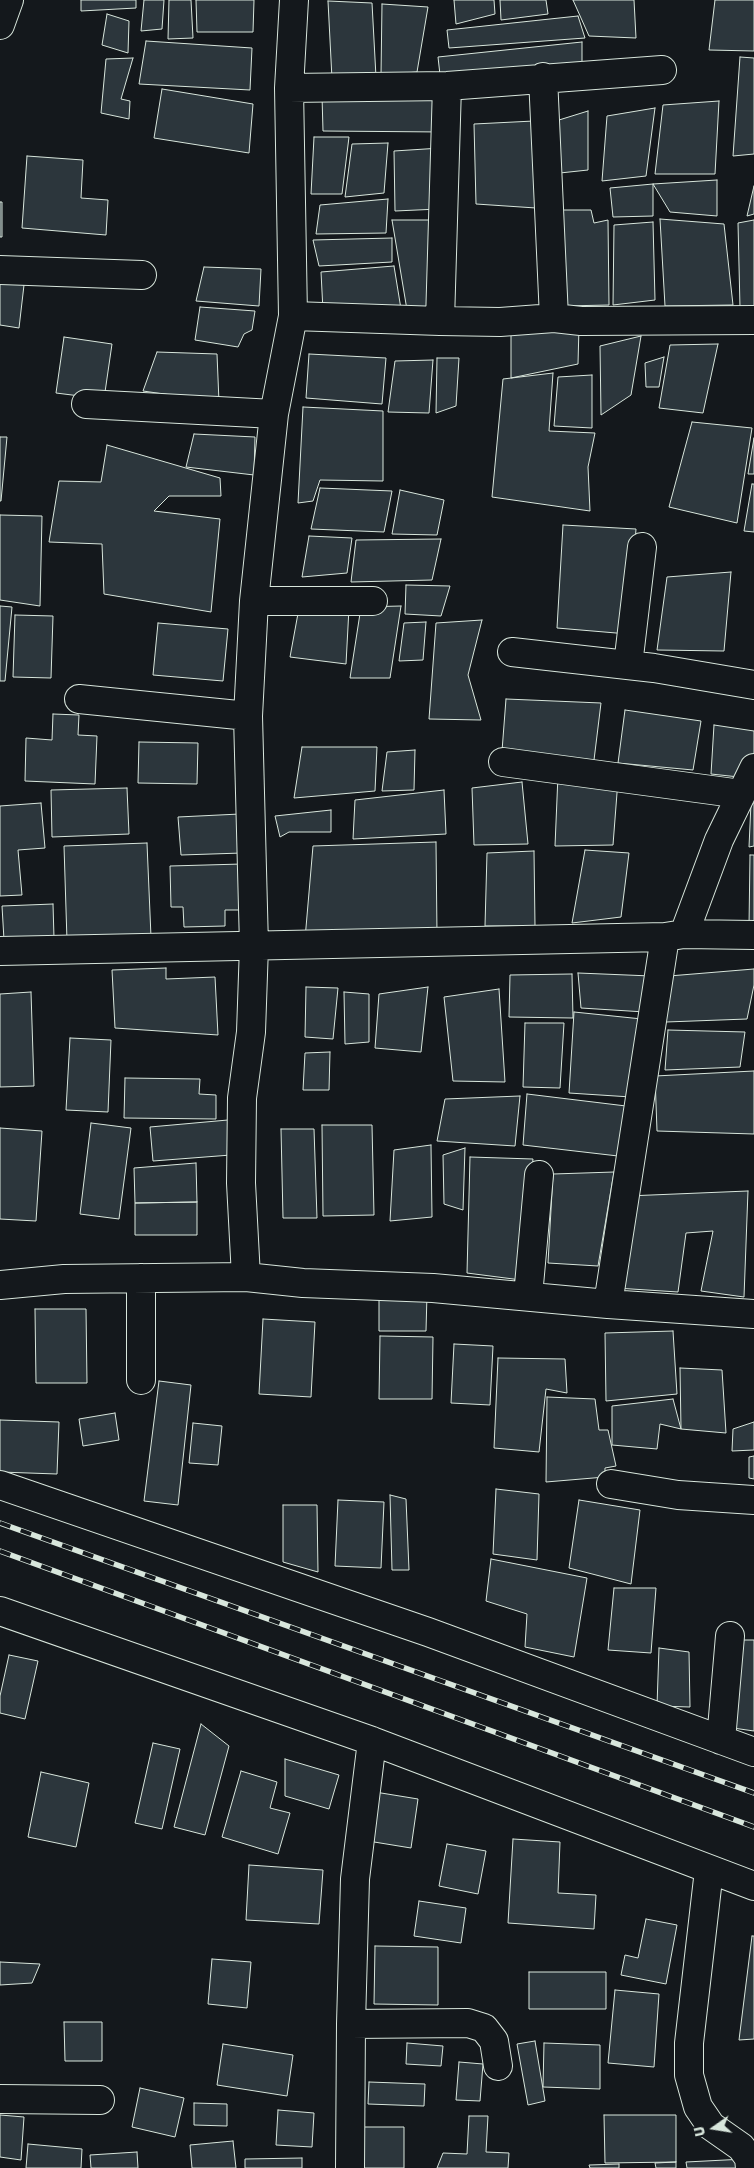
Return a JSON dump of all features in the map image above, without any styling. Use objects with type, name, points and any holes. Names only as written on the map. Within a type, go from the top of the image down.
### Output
[{"type":"street","points":[[0,25],[9,0]]},
{"type":"street","points":[[246,1277],[241,1183],[242,1098],[251,1032],[254,946],[248,716],[254,601],[274,414],[293,316],[289,88],[294,0]]},
{"type":"street","points":[[289,88],[447,86],[543,77],[662,70]]},
{"type":"street","points":[[543,77],[554,318]]},
{"type":"street","points":[[440,321],[447,86]]},
{"type":"street","points":[[0,270],[142,276]]},
{"type":"street","points":[[293,316],[500,322],[554,318],[581,321],[754,320]]},
{"type":"street","points":[[86,404],[274,414]]},
{"type":"street","points":[[628,665],[642,547]]},
{"type":"street","points":[[254,601],[373,601]]},
{"type":"street","points":[[512,652],[628,665],[754,684]]},
{"type":"street","points":[[79,699],[248,716]]},
{"type":"street","points":[[503,762],[741,794]]},
{"type":"street","points":[[608,1304],[675,935],[718,840],[754,768]]},
{"type":"street","points":[[0,951],[675,935],[754,935]]},
{"type":"street","points":[[528,1296],[539,1175]]},
{"type":"street","points":[[0,1285],[64,1279],[246,1277],[303,1283],[433,1288],[608,1304],[754,1314]]},
{"type":"street","points":[[141,1278],[141,1380]]},
{"type":"street","points":[[611,1484],[678,1495],[754,1500]]},
{"type":"street","points":[[0,1485],[419,1629],[754,1752]]},
{"type":"street","points":[[0,1611],[372,1741],[754,1886]]},
{"type":"street","points":[[721,1740],[730,1636]]},
{"type":"street","points":[[350,2168],[355,1879],[372,1741]]},
{"type":"street","points":[[709,1870],[689,2043],[689,2074],[698,2107],[711,2126],[741,2147],[749,2158],[750,2168]]},
{"type":"street","points":[[351,2024],[468,2023],[484,2028],[494,2040],[498,2066]]},
{"type":"street","points":[[0,2099],[100,2100]]},
{"type":"building","points":[[81,0],[136,0],[136,8],[81,11]]},
{"type":"building","points":[[144,0],[164,0],[162,29],[141,31]]},
{"type":"building","points":[[169,0],[191,0],[193,38],[168,39]]},
{"type":"building","points":[[196,0],[254,0],[253,32],[197,32]]},
{"type":"building","points":[[454,0],[494,0],[495,14],[456,24]]},
{"type":"building","points":[[500,0],[546,0],[548,14],[501,20]]},
{"type":"building","points":[[573,0],[634,0],[636,38],[589,36]]},
{"type":"building","points":[[715,0],[754,0],[754,51],[709,50]]},
{"type":"building","points":[[328,1],[372,3],[376,77],[332,79]]},
{"type":"building","points":[[382,4],[428,7],[417,72],[381,75]]},
{"type":"building","points":[[107,14],[129,21],[128,53],[102,45]]},
{"type":"building","points":[[578,16],[585,38],[449,48],[447,30]]},
{"type":"building","points":[[146,41],[252,48],[250,90],[139,84]]},
{"type":"building","points":[[582,42],[582,63],[440,75],[438,57]]},
{"type":"building","points":[[740,57],[754,58],[754,154],[733,156]]},
{"type":"building","points":[[133,58],[121,99],[130,101],[129,119],[101,113],[106,59]]},
{"type":"building","points":[[162,89],[253,104],[249,153],[154,138]]},
{"type":"building","points":[[445,95],[442,132],[323,131],[322,96]]},
{"type":"building","points":[[719,101],[715,174],[655,174],[663,105]]},
{"type":"building","points":[[655,108],[646,176],[602,181],[607,116]]},
{"type":"building","points":[[588,111],[588,170],[560,173],[559,120]]},
{"type":"building","points":[[534,121],[536,208],[476,204],[474,124]]},
{"type":"building","points":[[314,137],[349,137],[342,194],[311,194]]},
{"type":"building","points":[[388,143],[384,193],[345,197],[352,144]]},
{"type":"building","points":[[441,148],[439,209],[395,211],[394,151]]},
{"type":"building","points":[[27,156],[83,160],[81,198],[108,200],[106,235],[22,228]]},
{"type":"building","points":[[717,180],[717,216],[670,212],[653,184]]},
{"type":"building","points":[[653,184],[653,216],[613,217],[610,188]]},
{"type":"building","points":[[754,186],[754,214],[747,216]]},
{"type":"building","points":[[388,199],[386,233],[316,234],[320,205]]},
{"type":"building","points":[[0,202],[2,202],[2,237],[0,237]]},
{"type":"building","points":[[559,210],[591,210],[594,223],[608,220],[609,305],[564,306]]},
{"type":"building","points":[[660,219],[724,224],[733,305],[665,306]]},
{"type":"building","points":[[392,220],[432,220],[431,308],[407,310]]},
{"type":"building","points":[[754,220],[754,307],[740,308],[738,223]]},
{"type":"building","points":[[653,222],[655,300],[613,305],[614,225]]},
{"type":"building","points":[[392,238],[392,262],[319,266],[313,240]]},
{"type":"building","points":[[394,266],[401,309],[323,311],[321,272]]},
{"type":"building","points":[[204,267],[261,269],[259,306],[196,301]]},
{"type":"building","points":[[0,281],[24,285],[19,328],[0,325]]},
{"type":"building","points":[[200,307],[255,311],[252,330],[244,334],[238,347],[195,340]]},
{"type":"building","points":[[579,327],[578,364],[511,378],[511,331]]},
{"type":"building","points":[[641,336],[631,395],[601,415],[600,346]]},
{"type":"building","points":[[64,337],[112,344],[104,399],[56,393]]},
{"type":"building","points":[[718,344],[703,413],[659,408],[670,345]]},
{"type":"building","points":[[157,352],[217,354],[219,402],[143,391]]},
{"type":"building","points":[[309,354],[386,358],[382,404],[306,398]]},
{"type":"building","points":[[664,357],[659,387],[646,387],[645,363]]},
{"type":"building","points":[[437,358],[459,358],[456,406],[436,413]]},
{"type":"building","points":[[433,360],[429,413],[388,412],[395,361]]},
{"type":"building","points":[[553,373],[549,431],[595,433],[588,467],[590,511],[492,497],[503,379]]},
{"type":"building","points":[[592,375],[592,428],[554,426],[558,377]]},
{"type":"building","points":[[303,407],[383,411],[383,481],[320,480],[313,501],[298,503]]},
{"type":"building","points":[[692,422],[752,428],[737,523],[669,507]]},
{"type":"building","points":[[194,434],[255,437],[254,475],[186,467]]},
{"type":"building","points":[[0,437],[7,437],[1,501],[0,501]]},
{"type":"building","points":[[754,438],[754,474],[748,474]]},
{"type":"building","points":[[107,445],[220,478],[221,496],[169,496],[154,511],[220,519],[211,612],[104,594],[102,544],[49,542],[59,481],[101,482]]},
{"type":"building","points":[[752,484],[754,484],[754,532],[744,531]]},
{"type":"building","points":[[320,488],[392,491],[384,532],[311,529]]},
{"type":"building","points":[[400,490],[444,500],[437,535],[392,534]]},
{"type":"building","points":[[0,515],[42,516],[40,606],[0,600]]},
{"type":"building","points":[[563,525],[636,529],[628,634],[557,628]]},
{"type":"building","points":[[309,536],[352,538],[347,573],[302,577]]},
{"type":"building","points":[[441,539],[432,580],[351,582],[356,540]]},
{"type":"building","points":[[731,572],[724,651],[657,650],[667,577]]},
{"type":"building","points":[[406,585],[450,586],[441,616],[405,614]]},
{"type":"building","points":[[0,606],[12,607],[5,681],[0,681]]},
{"type":"building","points":[[401,606],[390,678],[350,678],[361,607]]},
{"type":"building","points":[[299,608],[349,608],[346,664],[290,657]]},
{"type":"building","points":[[15,615],[53,616],[51,678],[13,677]]},
{"type":"building","points":[[482,620],[468,675],[481,720],[429,719],[436,623]]},
{"type":"building","points":[[426,622],[423,660],[399,661],[404,623]]},
{"type":"building","points":[[158,623],[228,629],[223,681],[153,675]]},
{"type":"building","points":[[506,699],[601,703],[594,760],[502,751]]},
{"type":"building","points":[[625,710],[701,721],[693,770],[618,763]]},
{"type":"building","points":[[53,714],[79,715],[78,735],[97,736],[95,784],[25,781],[26,738],[52,740]]},
{"type":"building","points":[[714,725],[754,731],[754,754],[748,778],[711,774]]},
{"type":"building","points":[[139,742],[198,743],[197,784],[138,783]]},
{"type":"building","points":[[302,747],[377,747],[375,791],[294,798]]},
{"type":"building","points":[[415,750],[414,790],[382,791],[387,752]]},
{"type":"building","points":[[558,775],[618,780],[613,845],[555,846]]},
{"type":"building","points":[[522,782],[528,844],[474,845],[472,788]]},
{"type":"building","points":[[127,788],[129,834],[52,837],[51,790]]},
{"type":"building","points":[[444,790],[446,834],[353,839],[355,800]]},
{"type":"building","points":[[41,803],[45,848],[18,850],[22,895],[0,896],[0,806]]},
{"type":"building","points":[[751,803],[754,803],[754,846],[749,847]]},
{"type":"building","points":[[331,810],[331,832],[289,832],[280,837],[275,816]]},
{"type":"building","points":[[240,814],[242,853],[181,855],[178,817]]},
{"type":"building","points":[[436,842],[437,934],[305,939],[313,846]]},
{"type":"building","points":[[147,843],[151,937],[67,941],[64,846]]},
{"type":"building","points":[[585,850],[629,853],[621,917],[572,923]]},
{"type":"building","points":[[534,851],[535,926],[485,926],[487,853]]},
{"type":"building","points":[[750,855],[754,855],[754,926],[749,926]]},
{"type":"building","points":[[242,864],[244,910],[225,910],[225,926],[184,927],[183,907],[171,907],[170,866]]},
{"type":"building","points":[[53,904],[54,938],[4,940],[2,906]]},
{"type":"building","points":[[166,968],[166,979],[215,977],[218,1035],[115,1028],[112,970]]},
{"type":"building","points":[[754,969],[754,985],[747,1019],[666,1022],[669,976]]},
{"type":"building","points":[[578,973],[651,976],[645,1012],[581,1008]]},
{"type":"building","points":[[572,974],[573,1018],[509,1017],[510,975]]},
{"type":"building","points":[[306,987],[338,988],[333,1039],[305,1037]]},
{"type":"building","points":[[428,987],[421,1052],[375,1048],[379,994]]},
{"type":"building","points":[[499,989],[505,1082],[453,1081],[444,997]]},
{"type":"building","points":[[31,992],[34,1086],[0,1087],[0,994]]},
{"type":"building","points":[[344,992],[369,994],[369,1042],[345,1044]]},
{"type":"building","points":[[574,1012],[642,1019],[631,1097],[569,1093]]},
{"type":"building","points":[[525,1023],[564,1023],[560,1088],[523,1087]]},
{"type":"building","points":[[668,1030],[745,1032],[740,1067],[665,1070]]},
{"type":"building","points":[[70,1038],[111,1040],[108,1112],[66,1110]]},
{"type":"building","points":[[330,1052],[329,1090],[303,1090],[305,1053]]},
{"type":"building","points":[[754,1071],[754,1134],[657,1131],[655,1076]]},
{"type":"building","points":[[125,1078],[200,1079],[199,1094],[216,1095],[216,1119],[124,1118]]},
{"type":"building","points":[[527,1094],[626,1106],[618,1156],[523,1145]]},
{"type":"building","points":[[520,1096],[515,1146],[437,1141],[445,1099]]},
{"type":"building","points":[[228,1120],[231,1155],[153,1161],[150,1127]]},
{"type":"building","points":[[91,1123],[131,1128],[119,1219],[80,1214]]},
{"type":"building","points":[[322,1125],[372,1125],[374,1215],[323,1216]]},
{"type":"building","points":[[0,1128],[42,1131],[36,1221],[0,1219]]},
{"type":"building","points":[[281,1129],[314,1129],[317,1218],[283,1218]]},
{"type":"building","points":[[431,1145],[432,1217],[390,1221],[394,1150]]},
{"type":"building","points":[[465,1148],[463,1210],[444,1204],[443,1155]]},
{"type":"building","points":[[470,1157],[533,1159],[521,1280],[467,1273]]},
{"type":"building","points":[[196,1163],[197,1202],[135,1203],[134,1168]]},
{"type":"building","points":[[614,1172],[598,1266],[548,1263],[553,1174]]},
{"type":"building","points":[[748,1191],[744,1297],[701,1291],[713,1231],[686,1233],[678,1292],[616,1288],[627,1196]]},
{"type":"building","points":[[197,1202],[197,1235],[135,1235],[135,1203]]},
{"type":"building","points":[[379,1293],[427,1294],[426,1331],[379,1331]]},
{"type":"building","points":[[35,1309],[86,1309],[87,1383],[36,1383]]},
{"type":"building","points":[[263,1319],[315,1322],[311,1397],[259,1394]]},
{"type":"building","points":[[673,1331],[677,1394],[606,1401],[605,1333]]},
{"type":"building","points":[[380,1336],[433,1337],[432,1399],[379,1399]]},
{"type":"building","points":[[454,1344],[493,1346],[490,1405],[451,1403]]},
{"type":"building","points":[[498,1358],[565,1359],[567,1393],[546,1389],[539,1452],[494,1448]]},
{"type":"building","points":[[680,1368],[722,1370],[726,1433],[681,1429]]},
{"type":"building","points":[[159,1381],[191,1385],[178,1505],[144,1501]]},
{"type":"building","points":[[547,1397],[595,1399],[599,1430],[608,1430],[616,1466],[605,1468],[605,1477],[546,1482]]},
{"type":"building","points":[[673,1399],[681,1429],[660,1424],[657,1449],[612,1445],[612,1406]]},
{"type":"building","points":[[115,1413],[119,1440],[83,1446],[79,1419]]},
{"type":"building","points":[[0,1420],[59,1422],[57,1474],[0,1472]]},
{"type":"building","points":[[754,1422],[754,1450],[732,1451],[733,1429]]},
{"type":"building","points":[[193,1423],[222,1426],[218,1465],[189,1463]]},
{"type":"building","points":[[754,1456],[754,1479],[749,1478],[749,1457]]},
{"type":"building","points":[[496,1489],[539,1494],[537,1560],[493,1554]]},
{"type":"building","points":[[390,1495],[406,1499],[409,1570],[392,1570]]},
{"type":"building","points":[[338,1500],[384,1502],[381,1568],[335,1566]]},
{"type":"building","points":[[579,1500],[640,1510],[631,1584],[569,1568]]},
{"type":"building","points":[[283,1505],[317,1505],[318,1572],[283,1562]]},
{"type":"building","points":[[491,1559],[587,1578],[574,1657],[525,1647],[527,1614],[486,1601]]},
{"type":"building","points":[[614,1588],[656,1588],[651,1653],[608,1650]]},
{"type":"building","points":[[739,1640],[754,1640],[754,1731],[733,1728]]},
{"type":"building","points":[[659,1648],[689,1652],[690,1707],[657,1706]]},
{"type":"building","points":[[9,1655],[38,1661],[25,1719],[0,1713],[0,1696]]},
{"type":"building","points":[[201,1724],[229,1746],[205,1835],[174,1827]]},
{"type":"building","points":[[153,1743],[180,1749],[162,1829],[135,1823]]},
{"type":"building","points":[[285,1759],[339,1775],[329,1809],[285,1796]]},
{"type":"building","points":[[241,1771],[277,1782],[270,1808],[290,1813],[278,1854],[222,1837]]},
{"type":"building","points":[[41,1772],[89,1783],[76,1847],[28,1837]]},
{"type":"building","points":[[375,1792],[418,1799],[411,1848],[368,1841]]},
{"type":"building","points":[[513,1839],[560,1842],[558,1893],[596,1895],[594,1929],[508,1923]]},
{"type":"building","points":[[447,1844],[486,1851],[478,1894],[439,1886]]},
{"type":"building","points":[[249,1865],[323,1870],[319,1924],[246,1920]]},
{"type":"building","points":[[419,1901],[466,1908],[461,1943],[414,1936]]},
{"type":"building","points":[[646,1919],[677,1925],[666,1984],[621,1975],[625,1955],[638,1958]]},
{"type":"building","points":[[752,1936],[754,1936],[754,2039],[739,2040]]},
{"type":"building","points":[[375,1946],[438,1947],[438,2005],[374,2004]]},
{"type":"building","points":[[212,1959],[251,1962],[247,2008],[208,2004]]},
{"type":"building","points":[[0,1962],[40,1964],[32,1983],[0,1985]]},
{"type":"building","points":[[529,1972],[606,1972],[606,2009],[529,2009]]},
{"type":"building","points":[[615,1990],[659,1994],[654,2067],[608,2063]]},
{"type":"building","points":[[64,2022],[102,2022],[102,2061],[65,2061]]},
{"type":"building","points":[[535,2041],[545,2101],[528,2105],[517,2044]]},
{"type":"building","points":[[407,2043],[443,2046],[441,2066],[406,2064]]},
{"type":"building","points":[[544,2043],[600,2045],[600,2089],[543,2087]]},
{"type":"building","points":[[223,2044],[293,2055],[287,2096],[217,2085]]},
{"type":"building","points":[[459,2062],[483,2064],[480,2101],[456,2100]]},
{"type":"building","points":[[369,2082],[425,2084],[424,2106],[368,2104]]},
{"type":"building","points":[[140,2088],[184,2098],[175,2137],[132,2127]]},
{"type":"building","points":[[194,2103],[227,2104],[227,2126],[194,2125]]},
{"type":"building","points":[[278,2110],[314,2113],[312,2147],[276,2145]]},
{"type":"building","points":[[0,2115],[24,2117],[21,2160],[0,2157]]},
{"type":"building","points":[[604,2115],[676,2115],[676,2162],[605,2163]]},
{"type":"building","points":[[469,2116],[488,2116],[486,2152],[509,2153],[508,2168],[437,2168],[443,2153],[467,2154]]},
{"type":"building","points":[[357,2127],[404,2127],[404,2168],[356,2168]]},
{"type":"building","points":[[233,2141],[236,2168],[192,2168],[190,2145]]},
{"type":"building","points":[[28,2144],[82,2149],[81,2168],[26,2168]]},
{"type":"building","points":[[137,2152],[138,2168],[91,2168],[90,2155]]},
{"type":"building","points":[[302,2158],[302,2168],[245,2168],[245,2159]]},
{"type":"building","points":[[745,2159],[746,2168],[687,2168],[686,2162]]},
{"type":"building","points":[[676,2162],[676,2168],[656,2168],[655,2163]]},
{"type":"building","points":[[619,2164],[619,2168],[590,2168],[589,2165]]},
{"type":"railway","points":[[0,1523],[754,1793]]},
{"type":"railway","points":[[0,1551],[754,1827]]}]
